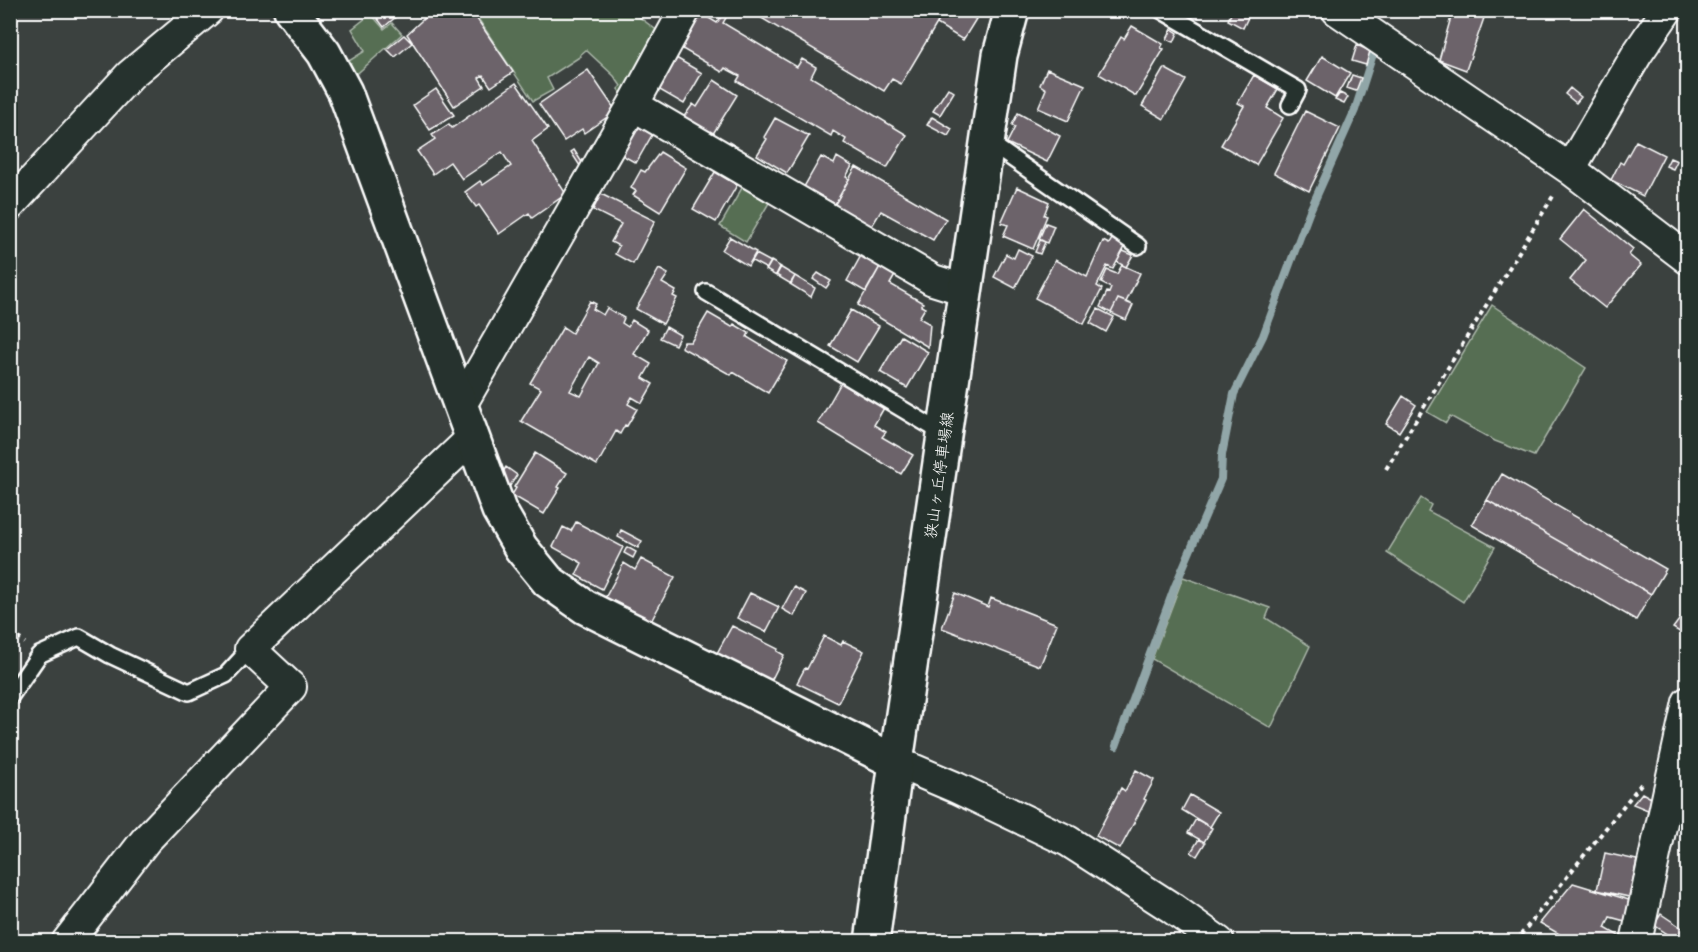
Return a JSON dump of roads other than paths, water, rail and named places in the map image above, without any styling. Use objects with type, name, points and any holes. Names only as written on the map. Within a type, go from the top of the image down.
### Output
[{"type":"street","points":[[10,205],[130,75],[208,10]]},
{"type":"street","points":[[291,10],[324,53],[345,92],[499,510],[521,548],[548,581],[585,607],[896,762],[957,788],[1068,841],[1172,908],[1219,942]]},
{"type":"street","points":[[460,405],[633,105],[685,10]]},
{"type":"street","name":"狭山ヶ丘停車場線","points":[[873,942],[896,762],[987,141],[1000,55],[1012,10]]},
{"type":"street","points":[[1337,10],[1569,170],[1688,259]]},
{"type":"street","points":[[1569,170],[1637,54],[1666,10]]},
{"type":"street","points":[[633,105],[933,280],[965,290]]},
{"type":"street","points":[[67,942],[146,841],[291,687],[250,649],[472,437]]},
{"type":"street","points":[[1636,942],[1688,702]]},
{"type":"lane","points":[[1161,10],[1298,90],[1290,105]]},
{"type":"lane","points":[[987,141],[1138,246]]},
{"type":"lane","points":[[706,292],[944,434]]},
{"type":"lane","points":[[10,697],[39,655],[79,637],[110,655],[189,692],[226,675],[250,649]]},
{"type":"waterway","points":[[1116,746],[1175,586],[1221,479],[1222,455],[1234,394],[1263,336],[1309,213],[1355,110],[1374,51]]}]
